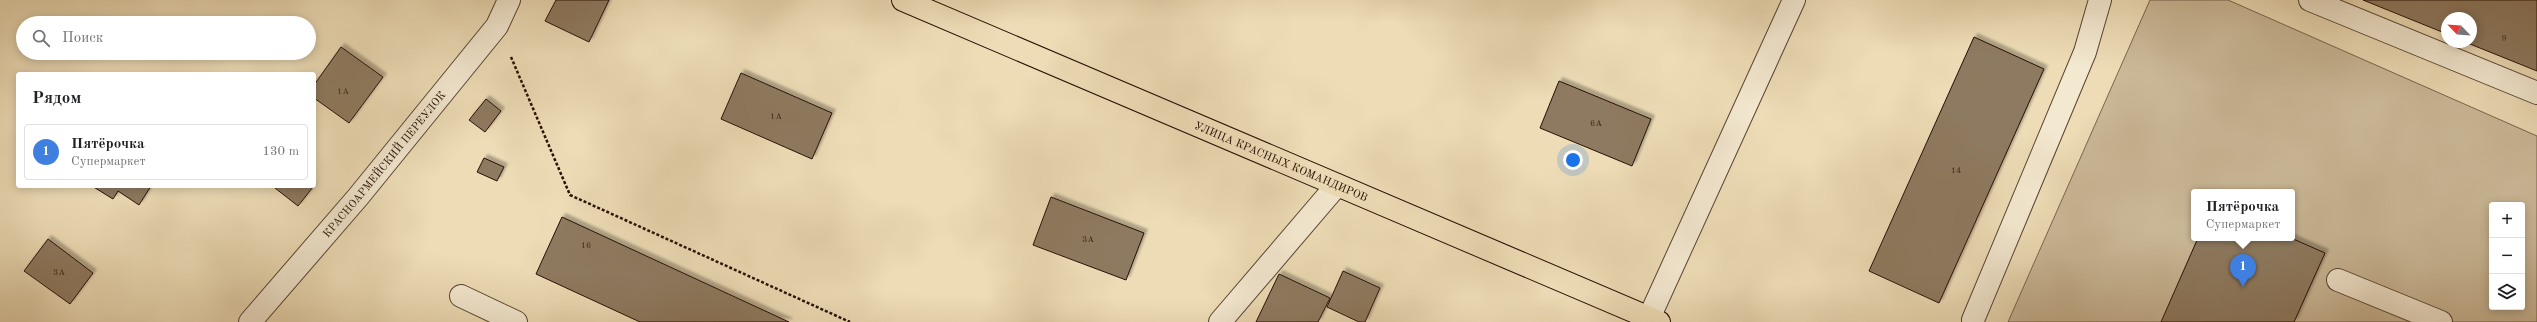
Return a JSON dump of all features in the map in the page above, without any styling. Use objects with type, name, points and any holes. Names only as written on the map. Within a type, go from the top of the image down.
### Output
[{"type":"main road","name":"УЛИЦА КРАСНЫХ КОМАНДИРОВ","points":[[903,0],[1654,320]]},
{"type":"street","name":"КРАСНОАРМЕЙСКИЙ ПЕРЕУЛОК","points":[[250,322],[358,197],[497,26],[509,0]]},
{"type":"street","points":[[1654,320],[1794,0]]},
{"type":"street","points":[[1973,320],[2085,52],[2100,0]]},
{"type":"street","points":[[2310,0],[2537,94]]},
{"type":"street","points":[[1220,322],[1337,185]]},
{"type":"street","points":[[2338,280],[2441,322]]},
{"type":"street","points":[[461,296],[516,322]]},
{"type":"path","points":[[497,26],[570,195],[850,322]]},
{"type":"shaded area","points":[[2150,0],[2228,0],[2537,136],[2537,322],[2008,322]]},
{"type":"building","points":[[556,0],[609,0],[589,42],[545,21]]},
{"type":"building","points":[[2363,0],[2537,0],[2537,71],[2477,47],[2477,12],[2441,12],[2441,32]]},
{"type":"building","points":[[1974,37],[2044,69],[1939,303],[1869,271]]},
{"type":"building","points":[[341,47],[383,77],[349,123],[316,99],[316,82]]},
{"type":"building","points":[[741,73],[832,113],[812,159],[721,119]]},
{"type":"building","points":[[1559,81],[1651,119],[1632,166],[1540,128]]},
{"type":"building","points":[[486,99],[501,111],[485,132],[469,120]]},
{"type":"building","points":[[484,158],[504,167],[497,181],[477,172]]},
{"type":"building","points":[[95,188],[150,188],[139,205],[118,191],[113,199]]},
{"type":"building","points":[[275,188],[312,188],[298,206]]},
{"type":"building","points":[[1051,197],[1144,233],[1126,280],[1033,245]]},
{"type":"building","points":[[562,217],[789,322],[640,322],[536,274]]},
{"type":"building","points":[[48,239],[93,273],[70,304],[24,271]]},
{"type":"building","points":[[2295,240],[2325,253],[2294,322],[2161,322],[2197,241],[2295,241]]},
{"type":"building","points":[[1343,271],[1380,288],[1365,322],[1359,322],[1327,307]]},
{"type":"building","points":[[1279,274],[1330,298],[1318,322],[1256,322]]},
{"type":"place","name":"Пятёрочка","points":[[2243,287]]}]
